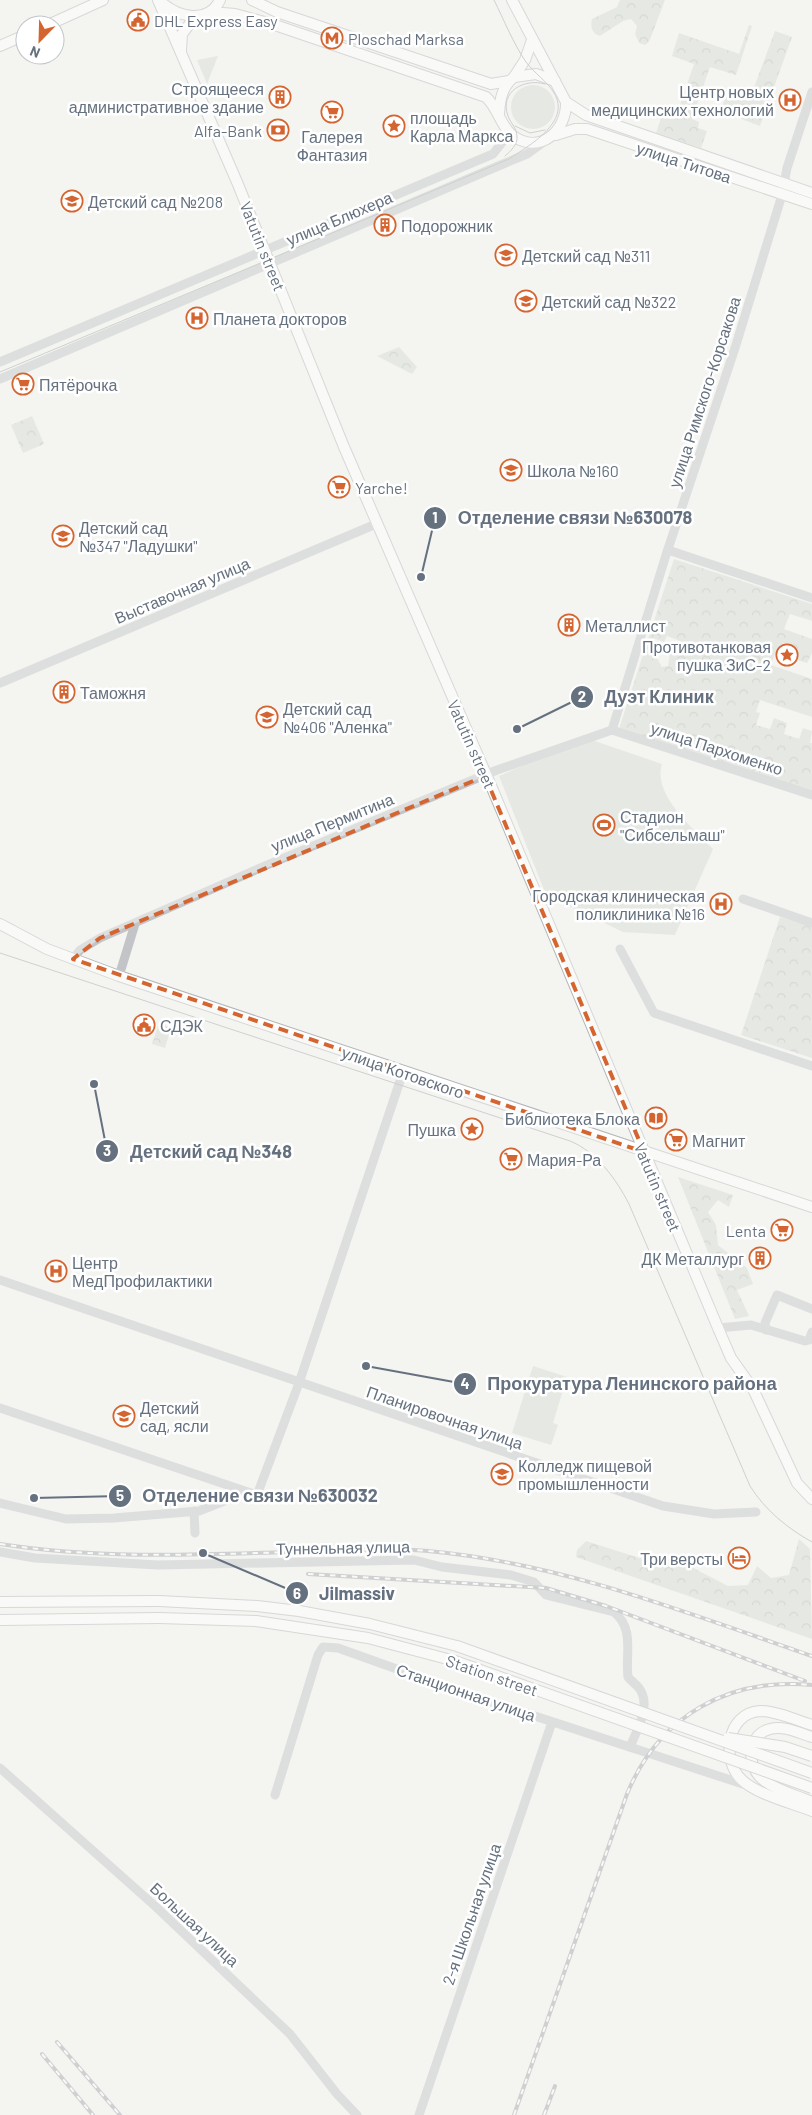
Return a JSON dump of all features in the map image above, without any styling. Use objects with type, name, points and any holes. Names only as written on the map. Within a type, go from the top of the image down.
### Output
[{"type":"main road","points":[[65,17],[102,0]]},
{"type":"main road","points":[[158,0],[176,12],[195,17],[211,12],[235,14],[272,24],[486,96],[506,128],[518,138],[525,141],[552,137],[565,118],[566,102],[512,0]]},
{"type":"main road","name":"Vatutin street","points":[[158,0],[271,264],[376,524],[486,776],[731,1358],[754,1389],[797,1483],[812,1499]]},
{"type":"main road","points":[[211,12],[220,0]]},
{"type":"main road","points":[[252,0],[291,16],[491,84],[536,74],[555,81]]},
{"type":"main road","points":[[182,57],[182,34],[195,17]]},
{"type":"main road","points":[[0,46],[15,39]]},
{"type":"main road","points":[[499,114],[500,101],[511,79],[525,60],[532,40]]},
{"type":"main road","name":"улица Титова","points":[[566,102],[586,115],[812,193]]},
{"type":"main road","name":"улица Титова","points":[[552,137],[575,129],[587,129],[812,204]]},
{"type":"main road","name":"улица Котовского","points":[[0,924],[28,940],[119,976],[812,1207]]},
{"type":"main road","name":"Station street","points":[[0,1602],[159,1601],[258,1606],[370,1624],[458,1646],[812,1773]]},
{"type":"main road","name":"Station street","points":[[0,1620],[159,1618],[256,1621],[368,1638],[455,1661],[812,1788]]},
{"type":"main road","points":[[812,1725],[768,1712],[751,1713],[742,1719],[730,1740],[729,1761],[734,1772],[743,1782],[812,1811]]},
{"type":"main road","points":[[812,1737],[784,1728],[771,1728],[762,1732],[756,1738],[750,1756],[755,1772],[773,1786],[812,1802]]},
{"type":"main road","points":[[702,1733],[785,1747],[812,1756]]},
{"type":"street","name":"улица Римского-Корсакова","points":[[612,730],[668,550],[735,348],[782,195],[787,168],[812,92]]},
{"type":"street","name":"улица Блюхера","points":[[0,362],[493,154],[504,140],[506,128]]},
{"type":"street","name":"улица Блюхера","points":[[0,379],[527,154],[552,137]]},
{"type":"street","name":"Выставочная улица","points":[[0,684],[376,524]]},
{"type":"street","points":[[668,550],[812,598]]},
{"type":"street","name":"улица Пермитина","points":[[73,959],[80,950],[100,938],[267,865],[486,776],[612,730]]},
{"type":"street","name":"улица Пархоменко","points":[[612,730],[812,795]]},
{"type":"street","points":[[743,899],[812,923]]},
{"type":"street","points":[[119,976],[135,924]]},
{"type":"street","points":[[620,949],[654,1013],[812,1066]]},
{"type":"street","points":[[0,1408],[257,1496],[299,1383],[403,1072]]},
{"type":"street","name":"Планировочная улица","points":[[0,1280],[663,1506],[714,1514],[756,1512]]},
{"type":"street","points":[[766,1330],[765,1324],[777,1295],[812,1309]]},
{"type":"street","points":[[718,1328],[751,1325],[806,1341],[809,1340],[812,1332]]},
{"type":"street","points":[[0,1504],[66,1519],[114,1518],[194,1511],[232,1498],[242,1490]]},
{"type":"street","points":[[194,1511],[194,1533]]},
{"type":"street","name":"Туннельная улица","points":[[0,1552],[35,1558],[158,1566],[414,1560],[442,1567],[511,1575],[534,1582],[546,1595],[614,1612],[620,1618],[626,1629],[629,1648],[628,1676],[639,1688],[645,1700],[643,1715],[630,1747]]},
{"type":"street","name":"Станционная улица","points":[[275,1795],[318,1654],[323,1647],[338,1648],[552,1722],[756,1789]]},
{"type":"street","name":"2-я Школьная улица","points":[[418,2115],[552,1722]]},
{"type":"street","name":"Большая улица","points":[[0,1768],[155,1906],[290,2034],[337,2094],[357,2115]]},
{"type":"highlighted area","points":[[485,776],[644,1152],[73,959],[100,938]]},
{"type":"green space","points":[[620,0],[665,0],[649,42],[645,45],[639,43],[635,34],[637,26],[631,19],[623,21],[600,36],[593,32],[592,19],[617,7]]},
{"type":"green space","points":[[749,25],[752,26],[736,75],[710,67],[692,119],[699,122],[698,128],[707,131],[701,148],[656,133],[661,118],[675,119],[694,64],[672,56],[679,33],[739,54]]},
{"type":"green space","points":[[775,31],[792,37],[760,126],[720,111],[727,94],[749,101]]},
{"type":"green space","points":[[218,56],[207,84],[197,60]]},
{"type":"green space","points":[[529,85],[537,85],[549,91],[555,107],[549,123],[537,129],[529,129],[517,123],[511,111],[511,103],[517,91]]},
{"type":"green space","points":[[399,347],[417,367],[412,374],[377,356]]},
{"type":"green space","points":[[32,416],[44,444],[23,453],[11,425]]},
{"type":"green space","points":[[674,559],[812,604],[812,621],[790,614],[784,629],[812,639],[812,653],[807,663],[794,659],[797,648],[783,643],[779,654],[775,653],[771,665],[812,679],[812,717],[760,700],[756,712],[760,713],[756,725],[770,729],[774,718],[787,723],[784,734],[799,739],[803,728],[812,731],[810,743],[812,743],[812,792],[619,729]],"holes":[[[667,636],[680,641],[677,649],[671,647],[668,666],[662,667],[653,651],[649,650],[653,638],[664,642]]]},
{"type":"green space","name":"Стадион \"Сибсельмаш\"","points":[[586,738],[662,764],[663,788],[669,799],[677,811],[713,849],[675,935],[623,932],[546,895],[499,776]]},
{"type":"green space","points":[[780,917],[812,927],[812,1058],[741,1035]]},
{"type":"green space","points":[[159,1023],[171,1028],[165,1048],[152,1044]]},
{"type":"green space","points":[[678,1177],[733,1195],[729,1207],[718,1200],[708,1212],[716,1225],[718,1245],[747,1268],[753,1284],[737,1290],[749,1316],[735,1319]]},
{"type":"green space","points":[[533,1366],[567,1377],[553,1423],[558,1425],[551,1445],[512,1433]]},
{"type":"green space","points":[[799,1539],[810,1549],[812,1639],[576,1557],[577,1550],[586,1541],[649,1561],[672,1557],[728,1586],[748,1585],[757,1566],[771,1578],[789,1575]]},
{"type":"tram line","points":[[0,372],[509,159],[527,147],[553,123],[557,114],[558,104],[554,93],[545,81],[529,66],[521,55],[494,0]]},
{"type":"tram line","points":[[505,156],[513,148],[517,140],[517,134],[508,116],[506,107],[510,93],[522,85],[530,83],[545,84]]},
{"type":"tram line","points":[[515,126],[530,133],[545,130]]},
{"type":"tram line","points":[[0,953],[570,1141],[589,1152],[612,1176],[629,1204],[750,1486],[762,1503],[777,1518],[812,1542]]},
{"type":"railway","points":[[0,1544],[73,1552],[145,1555],[394,1549],[478,1557],[527,1566],[623,1592],[812,1656]]},
{"type":"railway","points":[[308,1574],[546,1588],[606,1606],[805,1681]]},
{"type":"railway","points":[[514,2115],[627,1794],[641,1767],[658,1743],[677,1723],[700,1707],[725,1695],[752,1688],[781,1684],[812,1685]]},
{"type":"railway","points":[[57,2042],[120,2115]]},
{"type":"railway","points":[[42,2054],[93,2115]]},
{"type":"railway","points":[[544,2115],[555,2086]]},
{"type":"place","name":"DHL Express Easy","points":[[138,20]]},
{"type":"place","name":"Ploschad Marksa","points":[[332,38]]},
{"type":"place","name":"Строящееся административное здание","points":[[280,97]]},
{"type":"place","name":"Центр новых медицинских технологий","points":[[790,100]]},
{"type":"place","name":"Галерея Фантазия","points":[[332,112]]},
{"type":"place","name":"площадь Карла Маркса","points":[[394,126]]},
{"type":"place","name":"Alfa-Bank","points":[[278,130]]},
{"type":"place","name":"Детский сад №208","points":[[72,201]]},
{"type":"place","name":"Подорожник","points":[[385,225]]},
{"type":"place","name":"Детский сад №311","points":[[506,255]]},
{"type":"place","name":"Детский сад №322","points":[[526,301]]},
{"type":"place","name":"Планета докторов","points":[[197,318]]},
{"type":"place","name":"Пятёрочка","points":[[23,384]]},
{"type":"place","name":"Школа №160","points":[[511,470]]},
{"type":"place","name":"Yarche!","points":[[339,487]]},
{"type":"place","name":"Детский сад №347 \"Ладушки\"","points":[[63,536]]},
{"type":"place","name":"Отделение связи №630078","points":[[421,577]]},
{"type":"place","name":"Металлист","points":[[569,625]]},
{"type":"place","name":"Противотанковая пушка ЗиС-2","points":[[787,655]]},
{"type":"place","name":"Таможня","points":[[64,692]]},
{"type":"place","name":"Детский сад №406 \"Аленка\"","points":[[267,717]]},
{"type":"place","name":"Дуэт Клиник","points":[[517,729]]},
{"type":"place","name":"Стадион \"Сибсельмаш\"","points":[[604,825]]},
{"type":"place","name":"Городская клиническая поликлиника №16","points":[[721,904]]},
{"type":"place","name":"СДЭК","points":[[144,1025]]},
{"type":"place","name":"Детский сад №348","points":[[94,1084]]},
{"type":"place","name":"Библиотека Блока","points":[[656,1118]]},
{"type":"place","name":"Пушка","points":[[472,1129]]},
{"type":"place","name":"Магнит","points":[[676,1140]]},
{"type":"place","name":"Мария-Ра","points":[[511,1159]]},
{"type":"place","name":"Lenta","points":[[782,1230]]},
{"type":"place","name":"ДК Металлург","points":[[760,1258]]},
{"type":"place","name":"Центр МедПрофилактики","points":[[56,1271]]},
{"type":"place","name":"Прокуратура Ленинского района","points":[[366,1366]]},
{"type":"place","name":"Детский сад, ясли","points":[[124,1416]]},
{"type":"place","name":"Колледж пищевой промышленности","points":[[502,1474]]},
{"type":"place","name":"Отделение связи №630032","points":[[34,1498]]},
{"type":"place","name":"Jilmassiv","points":[[203,1553]]},
{"type":"place","name":"Три версты","points":[[739,1558]]}]
